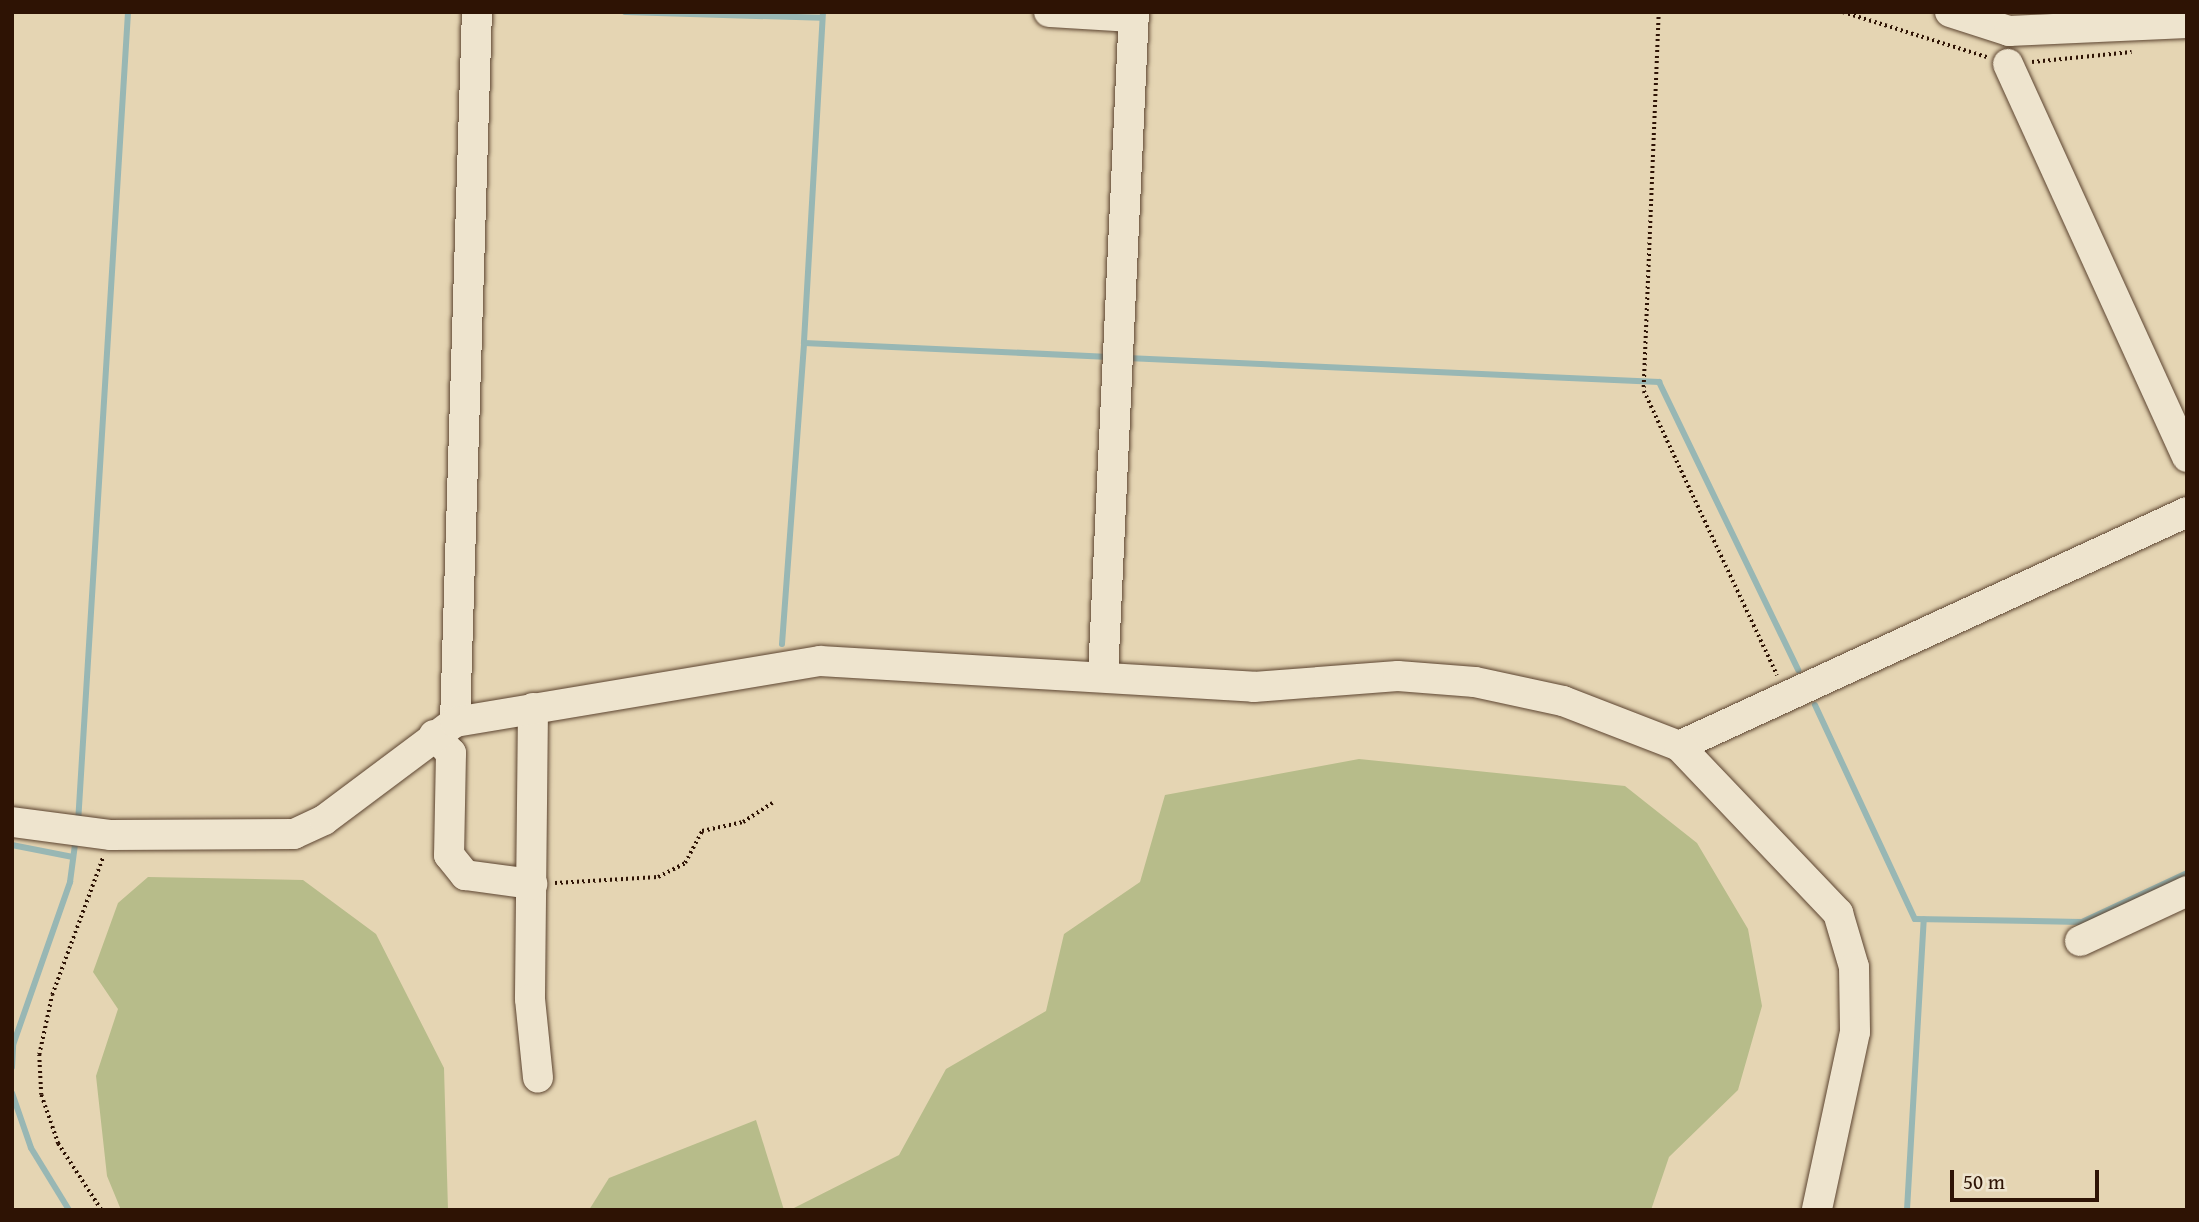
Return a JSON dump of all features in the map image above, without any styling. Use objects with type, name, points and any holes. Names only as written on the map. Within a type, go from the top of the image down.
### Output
[{"type":"street","points":[[1049,12],[1134,14],[1103,677]]},
{"type":"street","points":[[1950,12],[2009,31],[2187,23]]},
{"type":"street","points":[[477,16],[445,729],[451,753],[449,855],[465,875],[532,884]]},
{"type":"street","points":[[2008,64],[2187,457]]},
{"type":"street","points":[[1679,746],[2187,512]]},
{"type":"street","points":[[12,822],[102,835],[294,834],[324,820],[445,729],[533,708],[820,661],[1254,687],[1398,676],[1475,682],[1563,701],[1679,746],[1829,903],[1842,924],[1854,968],[1855,1032],[1817,1210]]},
{"type":"street","points":[[533,708],[532,884],[538,1078]]},
{"type":"street","points":[[2080,941],[2187,891]]},
{"type":"path","points":[[1659,12],[1644,391],[1787,696]]},
{"type":"path","points":[[532,884],[658,877],[685,863],[702,831],[743,822],[772,803]]},
{"type":"path","points":[[101,1210],[58,1144],[41,1095],[39,1055],[52,995],[102,835]]},
{"type":"green space","points":[[1359,759],[1625,786],[1697,843],[1748,929],[1762,1006],[1738,1090],[1669,1157],[1651,1210],[790,1210],[899,1155],[946,1069],[1046,1011],[1064,934],[1140,882],[1165,795]]},
{"type":"green space","points":[[148,877],[303,880],[376,934],[444,1068],[448,1210],[121,1210],[107,1176],[96,1076],[118,1009],[93,972],[118,903]]},
{"type":"green space","points":[[756,1120],[784,1210],[589,1210],[609,1178]]},
{"type":"waterway","points":[[78,823],[128,12]]},
{"type":"waterway","points":[[625,12],[822,18]]},
{"type":"waterway","points":[[823,12],[804,343],[1110,357]]},
{"type":"waterway","points":[[782,644],[804,343]]},
{"type":"waterway","points":[[1127,358],[1659,382],[1798,670]]},
{"type":"waterway","points":[[1815,705],[1915,919],[2082,922],[2187,873]]},
{"type":"waterway","points":[[12,1067],[13,1045],[70,882],[76,837]]},
{"type":"waterway","points":[[12,845],[73,857]]},
{"type":"waterway","points":[[1907,1210],[1924,919]]},
{"type":"waterway","points":[[12,1093],[31,1148],[69,1210]]}]
